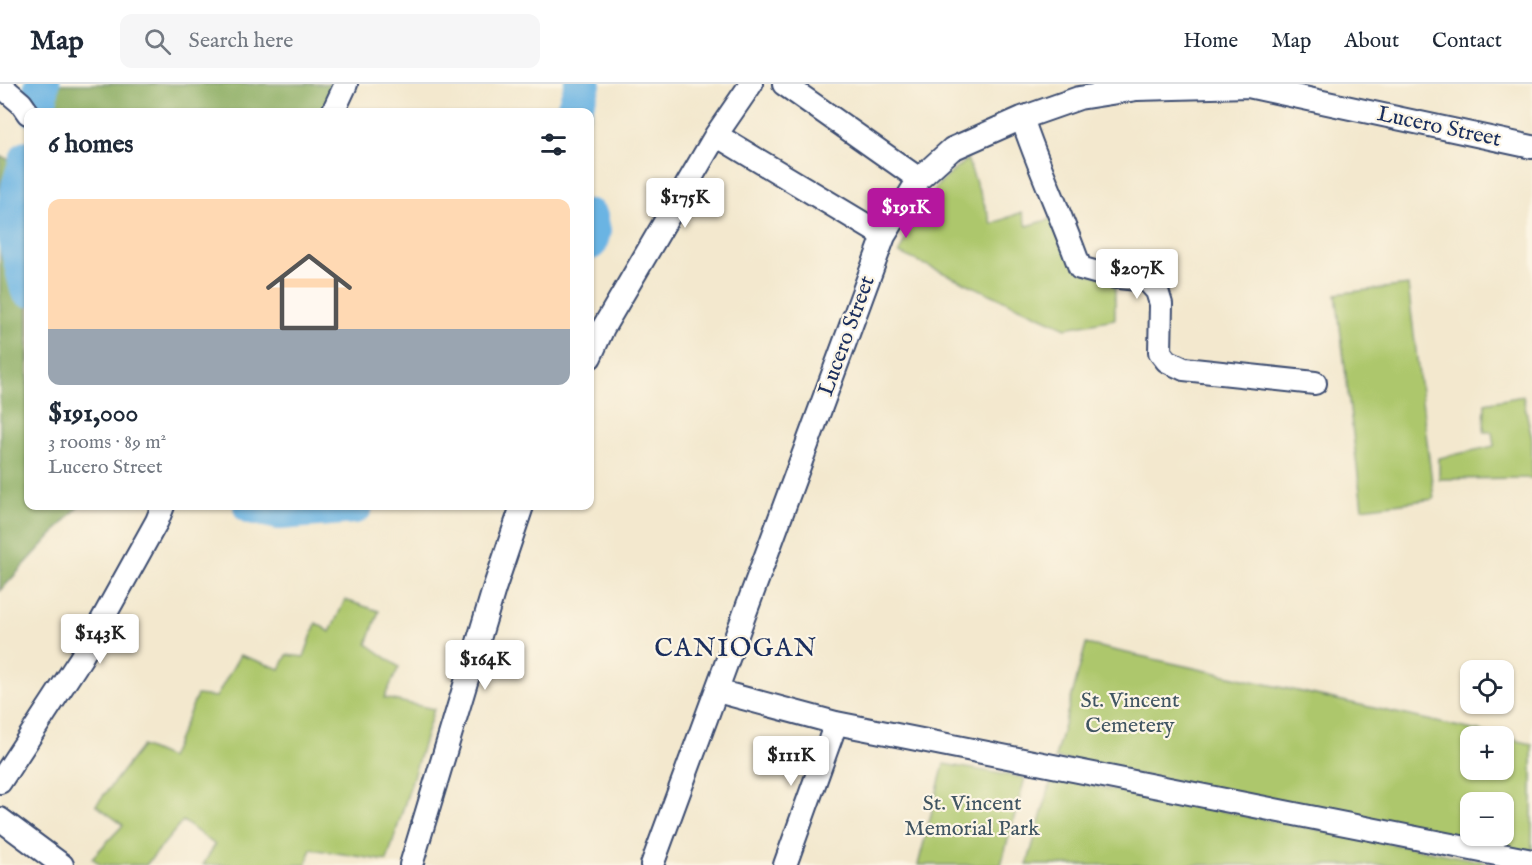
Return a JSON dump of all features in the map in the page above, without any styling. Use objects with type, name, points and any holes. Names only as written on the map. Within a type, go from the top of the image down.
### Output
[{"type":"street","points":[[335,108],[346,84]]},
{"type":"street","points":[[594,348],[603,328],[716,135],[751,84]]},
{"type":"street","points":[[784,84],[919,179]]},
{"type":"street","points":[[0,85],[25,108]]},
{"type":"street","name":"Lucero Street","points":[[652,865],[884,236],[919,179],[952,149],[1022,118],[1079,98],[1137,89],[1248,85],[1532,147]]},
{"type":"street","points":[[1022,118],[1032,149],[1080,268],[1109,276],[1147,280],[1157,291],[1161,304],[1161,352],[1167,362],[1184,369],[1315,383]]},
{"type":"street","points":[[716,135],[884,236]]},
{"type":"street","points":[[411,865],[494,589],[521,510]]},
{"type":"street","points":[[0,782],[81,658],[160,513]]},
{"type":"street","points":[[717,692],[836,723],[1496,859],[1532,861]]},
{"type":"street","points":[[785,865],[836,723]]},
{"type":"street","points":[[0,819],[62,865]]},
{"type":"green space","points":[[34,84],[342,84],[330,108],[54,108],[31,90]]},
{"type":"green space","points":[[0,156],[20,164],[5,201],[24,220],[24,510],[75,510],[0,591]]},
{"type":"green space","points":[[967,159],[992,224],[1022,212],[1027,226],[1069,214],[1082,272],[1115,280],[1115,319],[1066,328],[899,253],[916,218],[938,185]]},
{"type":"green space","points":[[1408,285],[1434,499],[1362,508],[1336,294]]},
{"type":"green space","points":[[1523,396],[1532,439],[1532,478],[1439,479],[1439,458],[1494,446],[1492,432],[1484,432],[1485,403]]},
{"type":"green space","points":[[345,600],[379,611],[367,644],[399,667],[384,698],[434,709],[387,861],[311,849],[306,865],[203,865],[215,845],[183,821],[146,865],[101,865],[92,858],[123,825],[96,805],[142,746],[170,758],[197,695],[216,697],[240,655],[280,669],[287,655],[304,657],[316,623],[330,632]]},
{"type":"green space","name":"St. Vincent Cemetery","points":[[1086,644],[1460,727],[1460,780],[1514,780],[1514,740],[1532,744],[1532,852],[1502,846],[1514,846],[1514,792],[1460,792],[1460,838],[1055,758]]},
{"type":"green space","name":"St. Vincent Memorial Park","points":[[944,764],[1025,778],[1001,865],[918,865]]},
{"type":"green space","points":[[1052,778],[1501,865],[1027,865]]},
{"type":"waterway","points":[[39,108],[42,84]]},
{"type":"waterway","points":[[574,108],[583,84]]},
{"type":"waterway","points":[[24,170],[12,225],[24,273]]},
{"type":"waterway","points":[[270,510],[280,512],[305,510]]},
{"type":"district","name":"CANIOGAN","points":[[736,648]]}]
